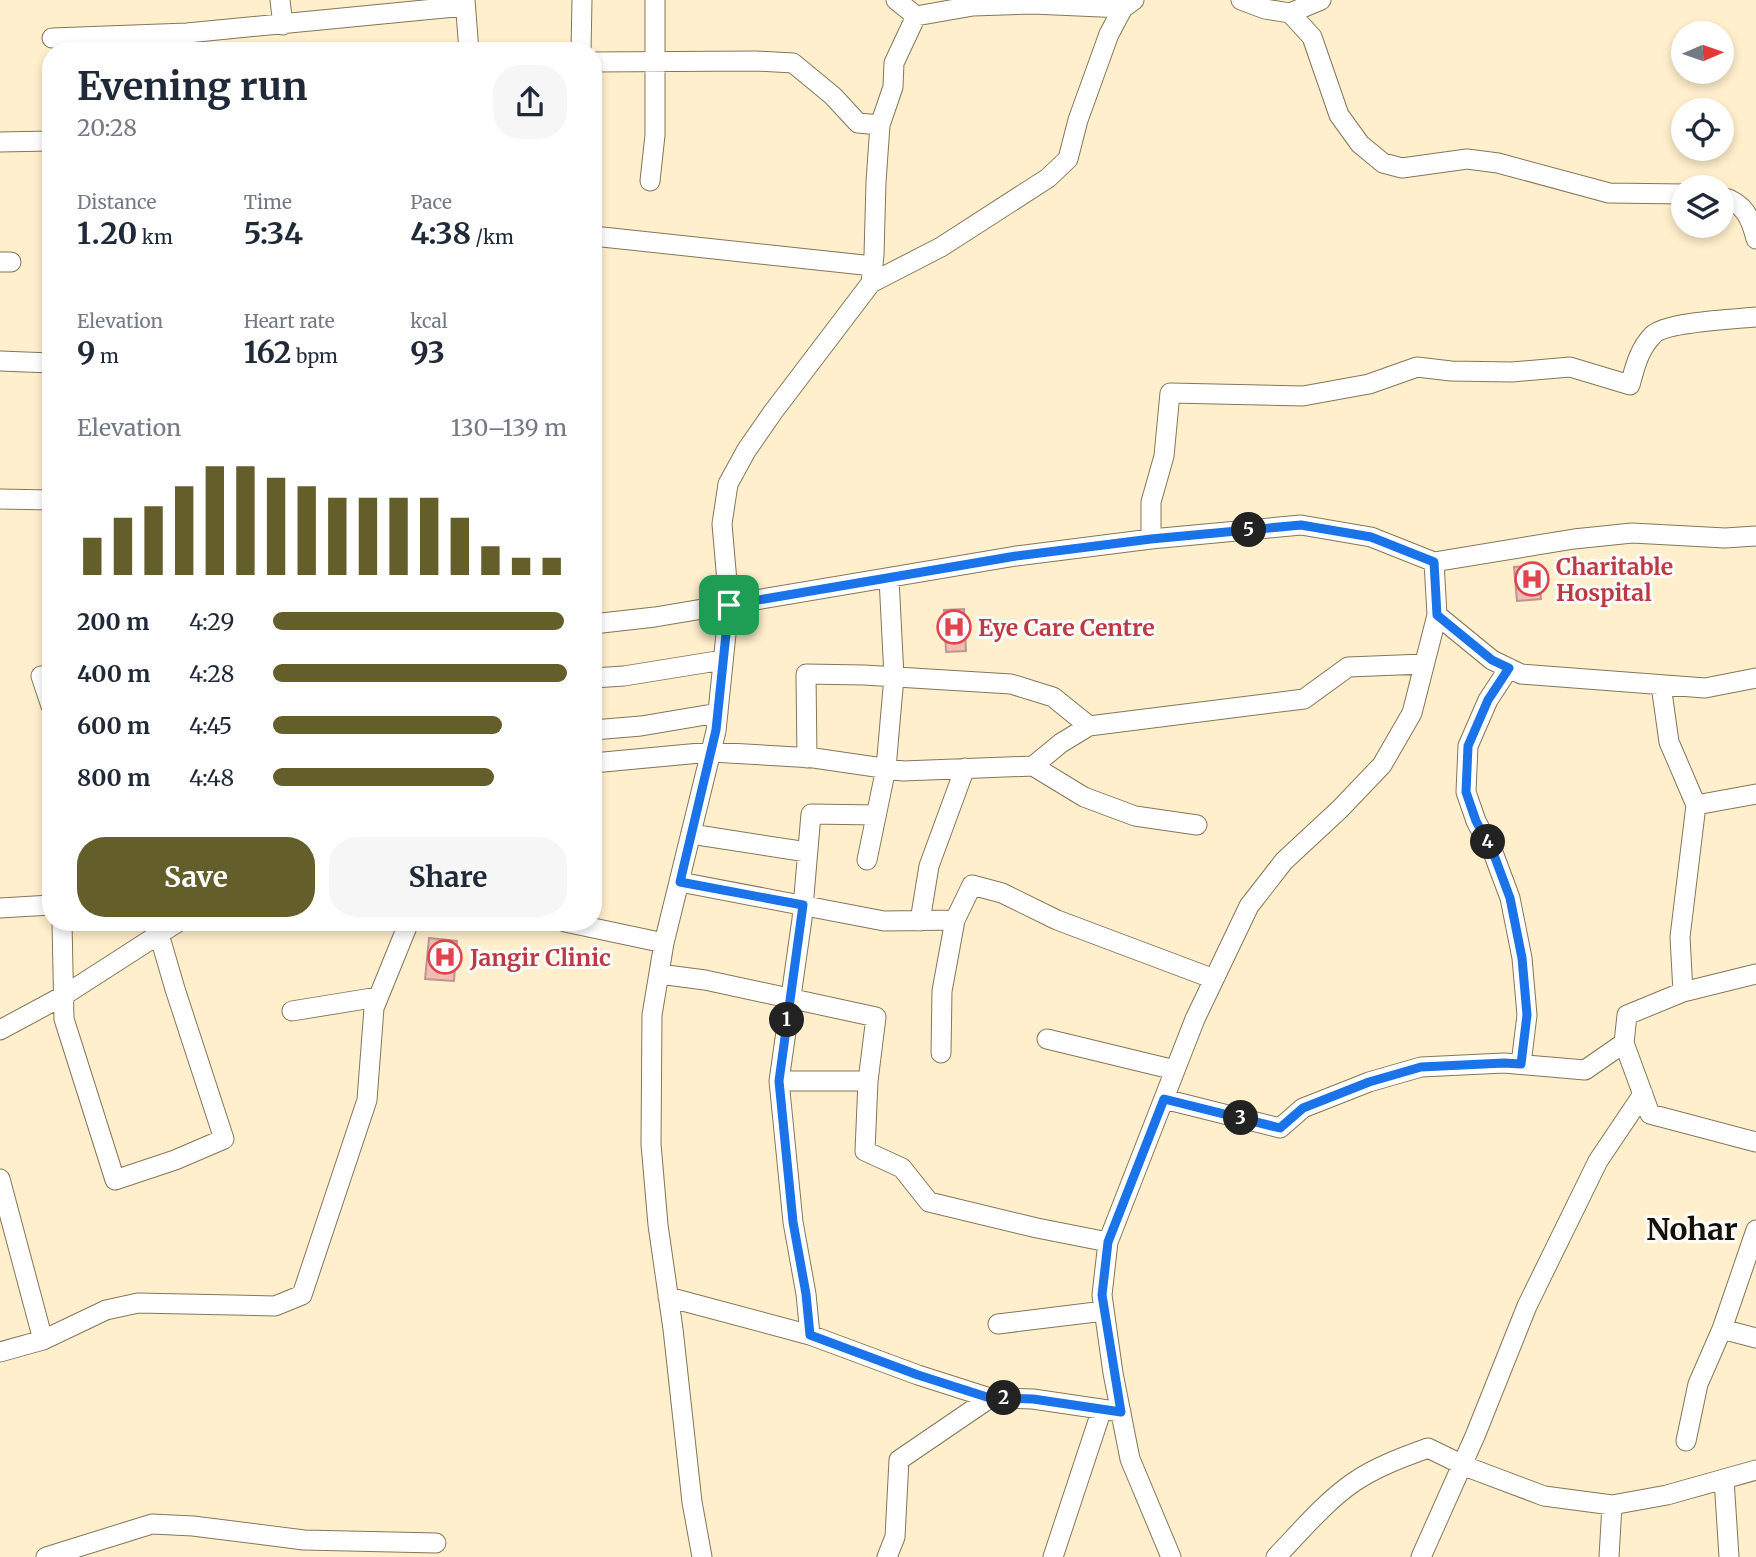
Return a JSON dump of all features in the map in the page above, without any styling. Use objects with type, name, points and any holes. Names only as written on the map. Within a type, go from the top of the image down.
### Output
[{"type":"street","points":[[280,0],[283,25]]},
{"type":"street","points":[[581,42],[582,0]]},
{"type":"street","points":[[650,181],[655,135],[655,0]]},
{"type":"street","points":[[897,0],[916,16]]},
{"type":"street","points":[[1241,0],[1265,9],[1290,13],[1321,0]]},
{"type":"street","points":[[52,38],[187,33],[283,25],[465,3],[468,42]]},
{"type":"street","points":[[916,16],[973,6],[1129,4]]},
{"type":"street","points":[[702,1557],[692,1502],[657,1225],[651,1144],[652,1015],[664,943],[718,713],[729,605],[722,524],[728,484],[746,451],[872,274],[962,233],[1048,178],[1068,159],[1078,120],[1109,34],[1129,4]]},
{"type":"street","points":[[1290,13],[1312,37],[1339,115],[1360,144],[1383,163],[1402,168],[1467,159],[1498,163],[1609,194],[1671,194]]},
{"type":"street","points":[[872,274],[880,125],[893,87],[894,63],[916,16]]},
{"type":"street","points":[[602,62],[793,63],[833,96],[858,123],[880,125]]},
{"type":"street","points":[[0,142],[42,141]]},
{"type":"street","points":[[1734,201],[1750,216],[1756,239]]},
{"type":"street","points":[[602,237],[872,274]]},
{"type":"street","points":[[1151,539],[1151,502],[1164,456],[1170,393],[1303,396],[1369,384],[1417,367],[1451,371],[1512,372],[1570,367],[1630,385],[1641,350],[1655,332],[1681,325],[1756,317]]},
{"type":"street","points":[[0,361],[42,363]]},
{"type":"street","points":[[0,499],[42,500]]},
{"type":"street","points":[[602,623],[655,617],[1016,556],[1151,539],[1301,525],[1371,537],[1434,562],[1574,539],[1632,533],[1725,538],[1756,536]]},
{"type":"street","points":[[1171,1557],[1112,1411],[1102,1295],[1108,1242],[1195,1019],[1250,906],[1284,861],[1382,765],[1412,713],[1437,615],[1434,562]]},
{"type":"street","points":[[867,860],[886,768],[894,677],[889,578]]},
{"type":"street","points":[[1437,615],[1492,660],[1521,674],[1705,688],[1756,678]]},
{"type":"street","points":[[602,677],[723,660]]},
{"type":"street","points":[[1033,766],[1061,743],[1089,726],[1304,698],[1348,667],[1424,664]]},
{"type":"street","points":[[1509,668],[1488,700],[1468,746],[1466,792],[1510,898],[1522,958],[1527,1015],[1521,1064]]},
{"type":"street","points":[[807,758],[806,674],[1011,684],[1053,697],[1089,726]]},
{"type":"street","points":[[1661,685],[1669,742],[1696,805],[1680,937],[1683,992]]},
{"type":"street","points":[[602,729],[641,726],[718,713]]},
{"type":"street","points":[[602,762],[711,752],[807,758],[903,771],[1033,766],[1084,797],[1135,816],[1197,825]]},
{"type":"street","points":[[920,921],[929,866],[965,768]]},
{"type":"street","points":[[1696,805],[1756,794]]},
{"type":"street","points":[[810,1335],[806,1294],[793,1222],[779,1081],[803,905],[811,814],[876,815]]},
{"type":"street","points":[[691,834],[807,852]]},
{"type":"street","points":[[680,882],[884,921],[954,920]]},
{"type":"street","points":[[941,1052],[942,991],[954,920],[972,885],[1002,893],[1057,920],[1214,979]]},
{"type":"street","points":[[0,908],[42,906]]},
{"type":"street","points":[[602,930],[664,943]]},
{"type":"street","points":[[61,931],[64,1019],[115,1180],[175,1160],[224,1139],[159,934]]},
{"type":"street","points":[[0,1030],[63,996],[164,931]]},
{"type":"street","points":[[0,1352],[43,1340],[106,1310],[138,1303],[275,1306],[302,1295],[367,1100],[374,1008],[405,931]]},
{"type":"street","points":[[659,974],[705,980],[876,1017],[868,1081],[865,1152],[902,1168],[929,1202],[1108,1242]]},
{"type":"street","points":[[1756,974],[1683,992],[1627,1014],[1624,1043],[1650,1114],[1756,1142]]},
{"type":"street","points":[[292,1011],[378,997]]},
{"type":"street","points":[[1047,1039],[1175,1070]]},
{"type":"street","points":[[1164,1099],[1280,1128],[1303,1108],[1369,1082],[1421,1067],[1504,1063],[1585,1070],[1624,1043]]},
{"type":"street","points":[[779,1081],[868,1081]]},
{"type":"street","points":[[1421,1557],[1527,1306],[1592,1173],[1643,1094]]},
{"type":"street","points":[[0,1179],[43,1340]]},
{"type":"street","points":[[1686,1441],[1698,1384],[1751,1259],[1756,1230]]},
{"type":"street","points":[[668,1297],[810,1335],[990,1398],[1033,1399],[1112,1411]]},
{"type":"street","points":[[998,1324],[1104,1311]]},
{"type":"street","points":[[1722,1329],[1756,1338]]},
{"type":"street","points":[[887,1557],[894,1536],[899,1460],[990,1398]]},
{"type":"street","points":[[1053,1557],[1112,1411]]},
{"type":"street","points":[[1276,1557],[1354,1482],[1396,1460],[1428,1448],[1462,1465],[1544,1496],[1612,1505],[1667,1495],[1756,1470]]},
{"type":"street","points":[[1724,1479],[1729,1557]]},
{"type":"street","points":[[1609,1557],[1612,1505]]},
{"type":"street","points":[[46,1557],[152,1524],[194,1526],[304,1540],[436,1543]]},
{"type":"building","points":[[1538,565],[1541,599],[1517,601],[1514,567]]},
{"type":"building","points":[[964,609],[966,651],[946,652],[944,610]]},
{"type":"building","points":[[429,938],[457,941],[454,981],[425,979]]},
{"type":"place","name":"Charitable Hospital","points":[[1532,579]]},
{"type":"place","name":"Eye Care Centre","points":[[954,627]]},
{"type":"place","name":"Jangir Clinic","points":[[445,957]]},
{"type":"district","name":"Nohar","points":[[1692,1229]]},
{"type":"route","points":[[1301,525],[1371,537],[1434,562],[1437,615],[1492,660],[1509,668],[1488,700],[1468,746],[1466,792],[1510,898],[1522,958],[1527,1015],[1521,1064],[1421,1067],[1369,1082],[1303,1108],[1280,1128],[1164,1099],[1108,1242],[1102,1295],[1121,1412],[1033,1399],[990,1398],[810,1335],[806,1294],[793,1222],[787,1139],[779,1081],[803,905],[680,882],[716,730],[729,605],[1016,556],[1151,539],[1301,525]]}]
